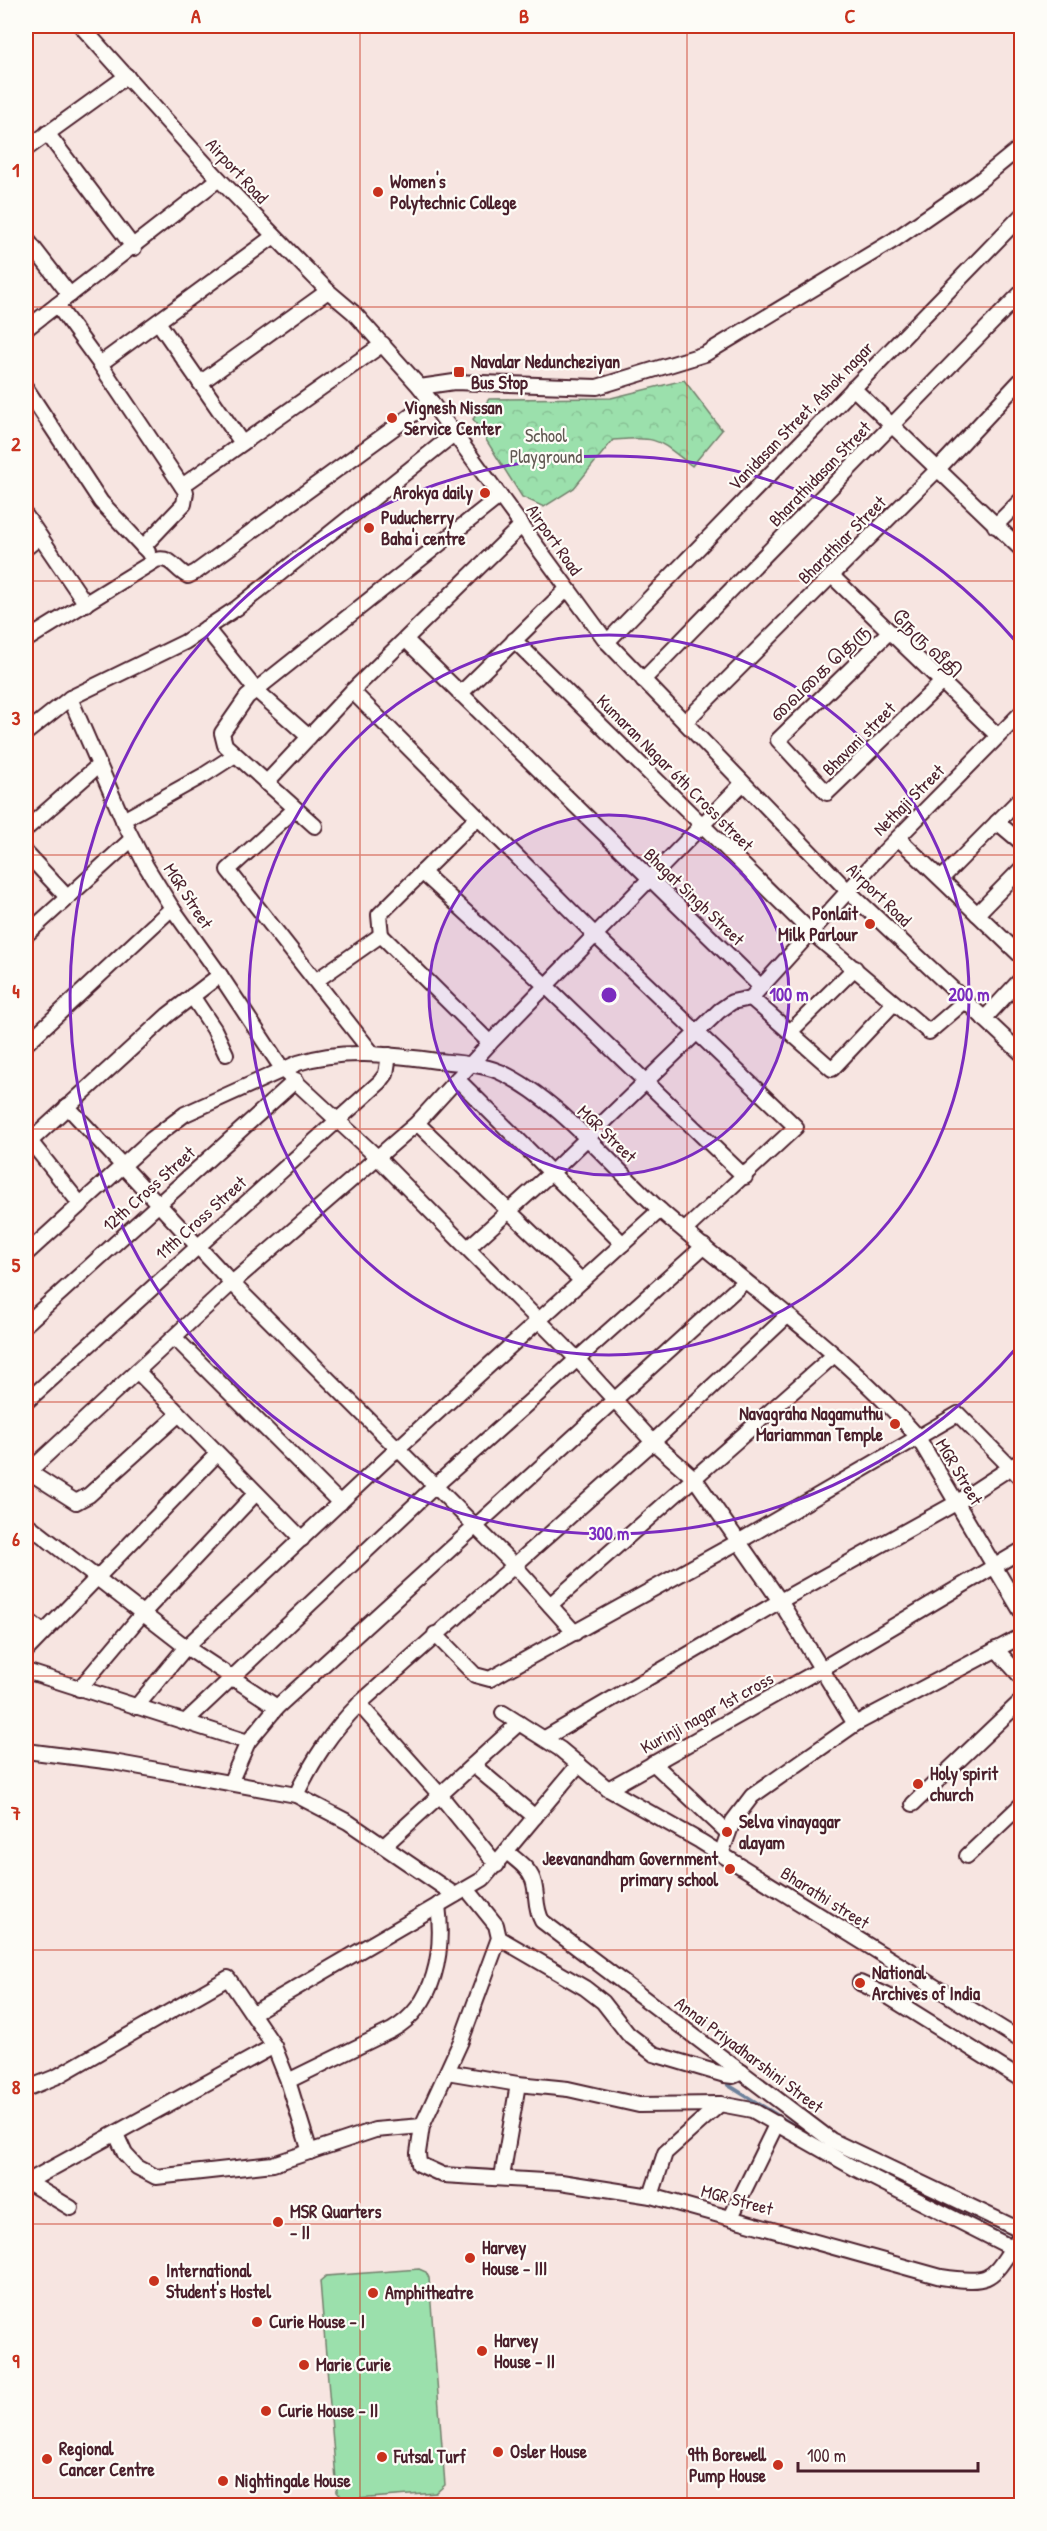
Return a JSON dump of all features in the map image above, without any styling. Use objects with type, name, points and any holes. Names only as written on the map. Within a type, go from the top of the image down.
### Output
[{"type":"street","name":"Airport Road","points":[[81,26],[219,179],[328,291],[354,313],[420,387],[522,525],[566,590],[607,642],[847,890],[1022,1054]]},
{"type":"street","points":[[26,149],[128,76]]},
{"type":"street","points":[[47,133],[134,248]]},
{"type":"street","points":[[420,387],[454,382],[597,387],[705,354],[894,240],[978,182],[1022,146]]},
{"type":"street","points":[[26,329],[134,248],[219,179]]},
{"type":"street","name":"Vanidasan Street, Ashok nagar","points":[[607,642],[1022,215]]},
{"type":"street","points":[[100,364],[274,236]]},
{"type":"street","points":[[26,238],[70,295]]},
{"type":"street","points":[[201,383],[328,291]]},
{"type":"street","name":"Bharathidasan Street","points":[[643,680],[1022,292]]},
{"type":"street","points":[[57,305],[100,364],[186,492],[184,504],[143,547]]},
{"type":"street","points":[[158,322],[242,443]]},
{"type":"street","points":[[182,486],[383,345]]},
{"type":"street","name":"Bharathiar Street","points":[[685,722],[938,469],[1022,379]]},
{"type":"street","points":[[26,388],[100,502],[156,560]]},
{"type":"street","points":[[852,388],[1022,550]]},
{"type":"street","points":[[26,640],[156,560],[164,558],[171,561],[180,572],[188,576],[196,572],[431,401]]},
{"type":"street","points":[[26,733],[70,698],[185,642],[206,628],[254,594],[455,434]]},
{"type":"street","points":[[315,826],[225,746],[222,733],[248,697],[256,690],[500,496]]},
{"type":"street","points":[[995,526],[1022,499]]},
{"type":"street","points":[[26,516],[86,604]]},
{"type":"street","points":[[266,783],[352,691],[522,525]]},
{"type":"street","points":[[26,548],[40,537]]},
{"type":"street","name":"நேரு வீதி","points":[[832,576],[998,736]]},
{"type":"street","points":[[460,694],[566,590]]},
{"type":"street","points":[[206,628],[256,690],[309,737]]},
{"type":"street","name":"வைகை தெரு","points":[[778,740],[889,632]]},
{"type":"street","name":"Bhagat Singh Street","points":[[406,640],[760,986]]},
{"type":"street","name":"Kumaran Nagar 6th Cross street","points":[[514,640],[810,932]]},
{"type":"street","name":"Bhavani street","points":[[778,740],[829,793],[941,683]]},
{"type":"street","points":[[352,691],[595,935],[796,1127],[745,1177],[685,1230]]},
{"type":"street","name":"MGR Street","points":[[70,698],[132,839],[172,908],[283,1070],[318,1057],[372,1053],[470,1064],[500,1072],[531,1092],[587,1139],[660,1210],[834,1356],[897,1414],[917,1436],[1022,1613]]},
{"type":"street","name":"Nethaji Street","points":[[810,932],[847,890],[1022,712]]},
{"type":"street","points":[[123,820],[204,775],[235,754]]},
{"type":"street","points":[[26,829],[99,765]]},
{"type":"street","points":[[178,1414],[88,1495],[76,1502],[26,1472],[232,1283],[417,1123],[490,1043],[742,784]]},
{"type":"street","points":[[942,878],[1022,797]]},
{"type":"street","points":[[296,809],[228,870],[317,980],[372,1053]]},
{"type":"street","points":[[478,817],[379,915],[381,935],[490,1043]]},
{"type":"street","points":[[997,822],[1022,843]]},
{"type":"street","points":[[898,838],[1022,957]]},
{"type":"street","points":[[26,935],[132,839]]},
{"type":"street","points":[[26,853],[66,897]]},
{"type":"street","points":[[977,915],[1022,868]]},
{"type":"street","points":[[422,872],[546,986],[745,1177]]},
{"type":"street","points":[[26,1044],[172,908]]},
{"type":"street","points":[[468,1248],[551,1173],[697,1032],[732,1002],[751,998],[810,932],[929,1032],[965,1001]]},
{"type":"street","points":[[317,980],[381,935]]},
{"type":"street","points":[[790,1031],[855,968]]},
{"type":"street","points":[[81,1204],[27,1141],[192,996],[220,975]]},
{"type":"street","points":[[984,1019],[1022,978]]},
{"type":"street","points":[[192,996],[214,1029],[226,1054]]},
{"type":"street","points":[[751,998],[832,1069],[894,1003]]},
{"type":"street","name":"11th Cross Street","points":[[26,1402],[336,1119],[380,1082],[386,1074],[389,1055]]},
{"type":"street","points":[[26,1254],[122,1165],[185,1114],[283,1070],[296,1080],[468,1248],[540,1320],[653,1442],[695,1479],[780,1601],[823,1668],[855,1724]]},
{"type":"street","points":[[457,1079],[623,1244]]},
{"type":"street","name":"12th Cross Street","points":[[26,1324],[296,1080]]},
{"type":"street","points":[[67,1106],[232,1283],[396,1450],[476,1526],[575,1633]]},
{"type":"street","points":[[417,1123],[582,1281]]},
{"type":"street","points":[[136,1707],[186,1647],[396,1450],[660,1210]]},
{"type":"street","points":[[185,1722],[435,1486],[704,1246]]},
{"type":"street","points":[[230,1783],[248,1742],[277,1707],[745,1281]]},
{"type":"street","points":[[296,1795],[320,1749],[334,1729],[359,1704],[653,1442],[787,1316]]},
{"type":"street","points":[[174,1337],[340,1503]]},
{"type":"street","points":[[550,1605],[834,1356]]},
{"type":"street","points":[[136,1371],[302,1539]]},
{"type":"street","points":[[435,1634],[475,1675],[490,1679],[738,1542],[958,1414],[1016,1463],[1022,1479]]},
{"type":"street","points":[[26,1651],[95,1576],[217,1454]]},
{"type":"street","points":[[544,1738],[780,1601],[956,1503],[1016,1463]]},
{"type":"street","points":[[79,1689],[143,1613],[256,1493]]},
{"type":"street","points":[[26,1523],[186,1647],[277,1707]]},
{"type":"street","name":"Kurinji nagar 1st cross","points":[[608,1789],[823,1668],[1022,1550]]},
{"type":"street","points":[[26,1619],[43,1632]]},
{"type":"street","points":[[721,1854],[728,1833],[742,1806],[752,1796],[855,1724],[1022,1636]]},
{"type":"street","points":[[996,1649],[1022,1678]]},
{"type":"street","points":[[26,1671],[248,1742]]},
{"type":"street","points":[[913,1804],[1022,1700]]},
{"type":"street","points":[[359,1704],[440,1795],[497,1865]]},
{"type":"street","name":"Bharathi street","points":[[503,1713],[544,1738],[608,1789],[721,1854],[1022,2042]]},
{"type":"street","points":[[384,1846],[519,1723]]},
{"type":"street","points":[[26,1751],[113,1762],[296,1795],[321,1806],[461,1892],[496,1925],[499,1938],[447,2072],[422,2126],[386,2127],[273,2164],[156,2177],[137,2167],[126,2154],[116,2134]]},
{"type":"street","points":[[653,1763],[728,1833]]},
{"type":"street","points":[[254,2013],[483,1879],[579,1764]]},
{"type":"street","points":[[473,1765],[535,1818]]},
{"type":"street","points":[[967,1856],[1022,1804]]},
{"type":"street","name":"Annai Priyadharshini Street","points":[[507,1852],[528,1870],[533,1880],[536,1909],[542,1922],[831,2140],[1022,2233]]},
{"type":"street","points":[[288,2081],[392,2030],[406,2022],[413,2014],[427,1994],[439,1960],[442,1931],[438,1905]]},
{"type":"street","points":[[499,1938],[585,1988],[603,2002],[628,2034],[654,2054],[725,2075],[733,2076],[742,2072]]},
{"type":"street","points":[[26,2089],[58,2076],[228,1978],[254,2013],[274,2046],[288,2081],[310,2152]]},
{"type":"street","points":[[860,1983],[886,1995],[1019,2078],[1022,2075]]},
{"type":"street","points":[[26,2181],[274,2046]]},
{"type":"street","points":[[447,2072],[518,2085],[568,2089],[639,2104],[720,2104],[752,2110],[854,2168],[1011,2248]]},
{"type":"street","points":[[502,2177],[518,2085]]},
{"type":"street","points":[[651,2196],[666,2153],[720,2104]]},
{"type":"street","points":[[731,2217],[777,2123]]},
{"type":"street","name":"MGR Street","points":[[422,2126],[419,2164],[443,2175],[561,2182],[651,2196],[941,2277],[983,2281],[994,2273],[1022,2233]]},
{"type":"street","points":[[26,2181],[71,2208]]},
{"type":"green space","name":"School Playground","points":[[684,380],[722,430],[692,466],[656,441],[613,440],[574,488],[544,507],[522,497],[473,419],[489,399],[611,398]]},
{"type":"green space","points":[[419,2269],[426,2272],[429,2278],[445,2485],[436,2493],[344,2500],[337,2492],[320,2281],[326,2276]]},
{"type":"waterway","points":[[728,2085],[814,2138]]},
{"type":"waterway","points":[[836,2150],[1014,2241]]},
{"type":"place","name":"Women's Polytechnic College","points":[[378,192]]},
{"type":"place","name":"Navalar Neduncheziyan Bus Stop","points":[[459,372]]},
{"type":"place","name":"Vignesh Nissan Service Center","points":[[392,418]]},
{"type":"place","name":"Arokya daily","points":[[485,493]]},
{"type":"place","name":"Puducherry Baha'i centre","points":[[369,528]]},
{"type":"place","name":"Ponlait Milk Parlour","points":[[870,924]]},
{"type":"place","name":"Navagraha Nagamuthu Mariamman Temple","points":[[895,1424]]},
{"type":"place","name":"Holy spirit church","points":[[918,1784]]},
{"type":"place","name":"Selva vinayagar alayam","points":[[727,1832]]},
{"type":"place","name":"Jeevanandham Government primary school","points":[[730,1869]]},
{"type":"place","name":"National Archives of India","points":[[860,1983]]},
{"type":"place","name":"MSR Quarters - II","points":[[278,2222]]},
{"type":"place","name":"Harvey House - III","points":[[470,2258]]},
{"type":"place","name":"International Student's Hostel","points":[[154,2281]]},
{"type":"place","name":"Amphitheatre","points":[[373,2293]]},
{"type":"place","name":"Curie House - I","points":[[257,2322]]},
{"type":"place","name":"Harvey House - II","points":[[482,2351]]},
{"type":"place","name":"Marie Curie","points":[[304,2365]]},
{"type":"place","name":"Curie House - II","points":[[266,2411]]},
{"type":"place","name":"Osler House","points":[[498,2452]]},
{"type":"place","name":"Futsal Turf","points":[[382,2457]]},
{"type":"place","name":"Regional Cancer Centre","points":[[47,2459]]},
{"type":"place","name":"9th Borewell Pump House","points":[[778,2465]]},
{"type":"place","name":"Nightingale House","points":[[223,2481]]}]
